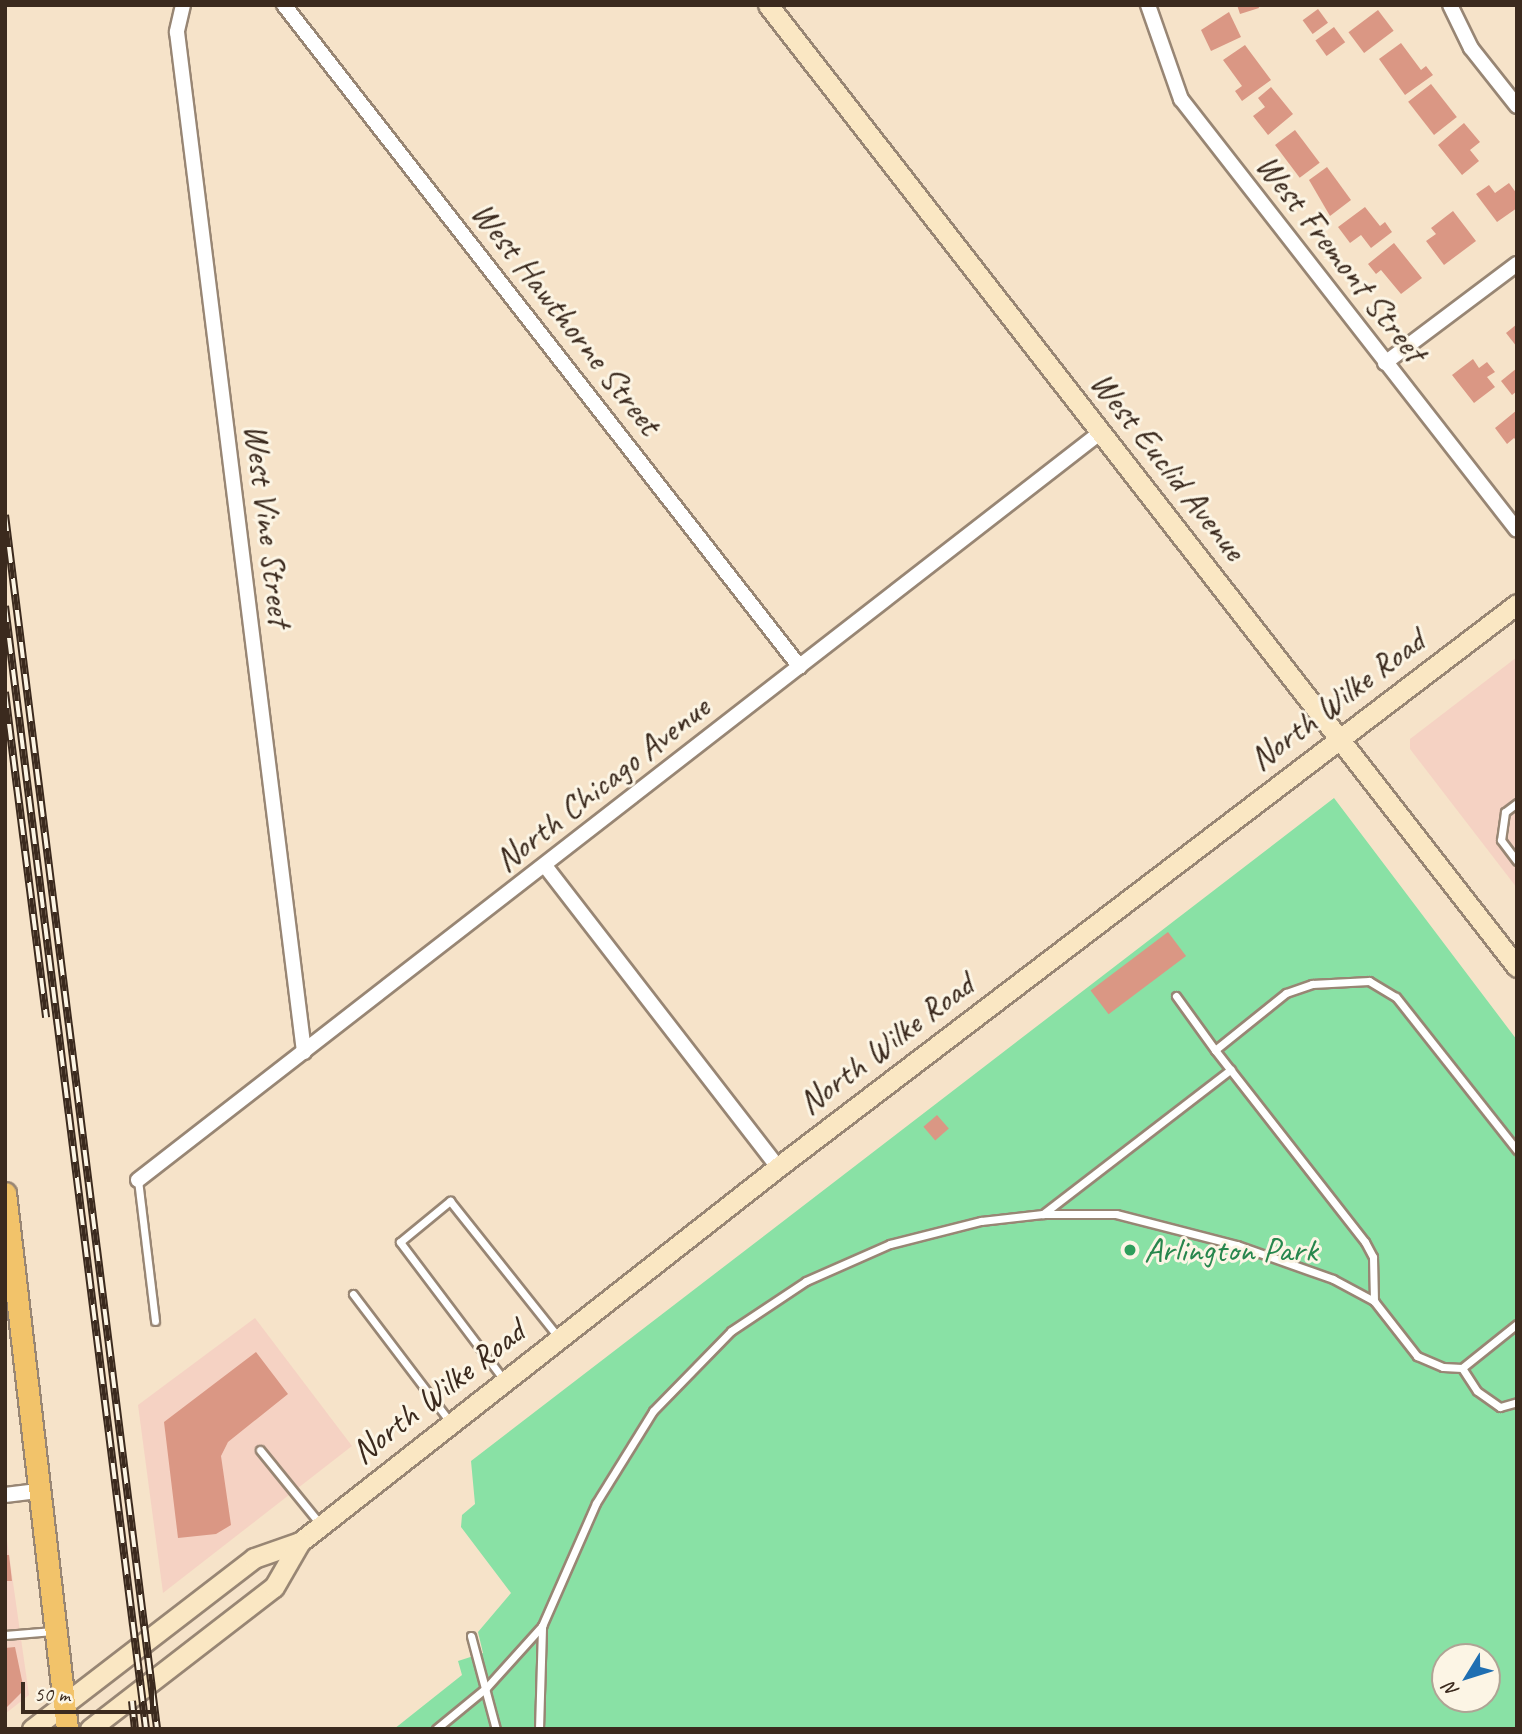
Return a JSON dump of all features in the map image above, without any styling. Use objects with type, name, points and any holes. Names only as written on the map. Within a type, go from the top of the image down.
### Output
[{"type":"main road","name":"West Euclid Avenue","points":[[775,8],[1517,967]]},
{"type":"main road","name":"North Wilke Road","points":[[32,1729],[254,1558],[300,1542],[778,1167],[1517,604]]},
{"type":"main road","points":[[5,1194],[68,1729]]},
{"type":"main road","name":"North Wilke Road","points":[[90,1729],[274,1587],[300,1542]]},
{"type":"street","name":"West Hawthorne Street","points":[[284,5],[800,667]]},
{"type":"street","name":"West Fremont Street","points":[[1148,5],[1181,99],[1517,530]]},
{"type":"street","points":[[1450,5],[1471,48],[1517,106]]},
{"type":"street","name":"West Vine Street","points":[[183,6],[177,32],[303,1052]]},
{"type":"street","points":[[1385,363],[1517,264]]},
{"type":"street","name":"North Chicago Avenue","points":[[138,1180],[546,867],[1101,432]]},
{"type":"street","points":[[546,867],[778,1167]]},
{"type":"street","points":[[5,1495],[40,1491]]},
{"type":"lane","points":[[1517,803],[1505,812],[1501,840],[1517,861]]},
{"type":"lane","points":[[1215,1049],[1286,993],[1312,984],[1369,981],[1396,997],[1517,1150]]},
{"type":"lane","points":[[1176,996],[1365,1242],[1373,1257],[1374,1301]]},
{"type":"lane","points":[[1043,1214],[1231,1069]]},
{"type":"lane","points":[[138,1180],[155,1321]]},
{"type":"lane","points":[[505,1380],[400,1242],[450,1201],[558,1338]]},
{"type":"lane","points":[[436,1729],[486,1688],[542,1626],[596,1503],[653,1411],[731,1331],[806,1281],[890,1244],[981,1221],[1043,1214],[1116,1214],[1237,1245],[1334,1279],[1374,1301],[1418,1356],[1443,1367],[1462,1368],[1517,1324]]},
{"type":"lane","points":[[353,1294],[450,1423]]},
{"type":"lane","points":[[1462,1368],[1477,1391],[1500,1407],[1517,1402]]},
{"type":"lane","points":[[260,1450],[321,1526]]},
{"type":"lane","points":[[539,1729],[542,1626]]},
{"type":"lane","points":[[5,1635],[57,1631]]},
{"type":"lane","points":[[471,1636],[496,1729]]},
{"type":"shaded area","points":[[1517,657],[1517,888],[1410,749],[1410,739]]},
{"type":"shaded area","points":[[255,1318],[352,1446],[163,1593],[138,1405]]},
{"type":"shaded area","points":[[5,1526],[29,1695],[5,1714]]},
{"type":"green space","name":"Arlington Park","points":[[1334,798],[1517,1040],[1517,1729],[394,1729],[462,1675],[458,1661],[483,1653],[478,1632],[511,1593],[461,1527],[462,1515],[475,1504],[471,1461]]},
{"type":"building","points":[[1237,5],[1258,5],[1259,8],[1240,14]]},
{"type":"building","points":[[1318,9],[1328,23],[1313,34],[1303,20]]},
{"type":"building","points":[[1378,10],[1394,31],[1364,53],[1348,32]]},
{"type":"building","points":[[1229,12],[1241,37],[1211,51],[1201,30]]},
{"type":"building","points":[[1334,27],[1345,42],[1327,56],[1315,41]]},
{"type":"building","points":[[1401,43],[1421,70],[1426,66],[1433,75],[1405,95],[1379,59]]},
{"type":"building","points":[[1245,45],[1271,80],[1242,101],[1235,91],[1242,86],[1223,60]]},
{"type":"building","points":[[1431,84],[1457,117],[1434,135],[1408,102]]},
{"type":"building","points":[[1271,87],[1293,114],[1268,135],[1253,116],[1265,107],[1258,98]]},
{"type":"building","points":[[1464,123],[1480,142],[1470,150],[1479,161],[1462,175],[1438,145]]},
{"type":"building","points":[[1295,130],[1320,163],[1300,178],[1275,145]]},
{"type":"building","points":[[1327,167],[1351,200],[1330,216],[1309,180]]},
{"type":"building","points":[[1509,183],[1517,194],[1517,208],[1497,222],[1476,194],[1489,185],[1495,193]]},
{"type":"building","points":[[1365,207],[1380,226],[1385,222],[1392,232],[1371,248],[1361,235],[1350,243],[1338,227]]},
{"type":"building","points":[[1453,211],[1476,241],[1444,265],[1426,241],[1436,234],[1431,228]]},
{"type":"building","points":[[1394,243],[1422,278],[1401,294],[1381,270],[1376,274],[1368,264]]},
{"type":"building","points":[[1517,324],[1517,347],[1506,333]]},
{"type":"building","points":[[1473,359],[1479,368],[1487,362],[1495,372],[1487,377],[1495,387],[1474,403],[1452,375]]},
{"type":"building","points":[[1517,368],[1517,391],[1512,395],[1501,381]]},
{"type":"building","points":[[1517,410],[1517,441],[1514,438],[1507,444],[1495,428]]},
{"type":"building","points":[[1168,932],[1186,956],[1109,1014],[1091,990]]},
{"type":"building","points":[[937,1115],[949,1129],[935,1140],[923,1127]]},
{"type":"building","points":[[256,1352],[288,1394],[228,1442],[221,1456],[231,1525],[216,1534],[178,1538],[164,1422]]},
{"type":"building","points":[[5,1555],[9,1555],[12,1581],[5,1581]]},
{"type":"building","points":[[15,1647],[24,1690],[5,1709],[5,1648]]},
{"type":"railway","points":[[5,515],[157,1729]]},
{"type":"railway","points":[[5,606],[146,1729]]},
{"type":"railway","points":[[5,692],[46,1017]]},
{"type":"railway","points":[[132,1701],[135,1729]]},
{"type":"place","name":"Arlington Park","points":[[1130,1250]]}]
